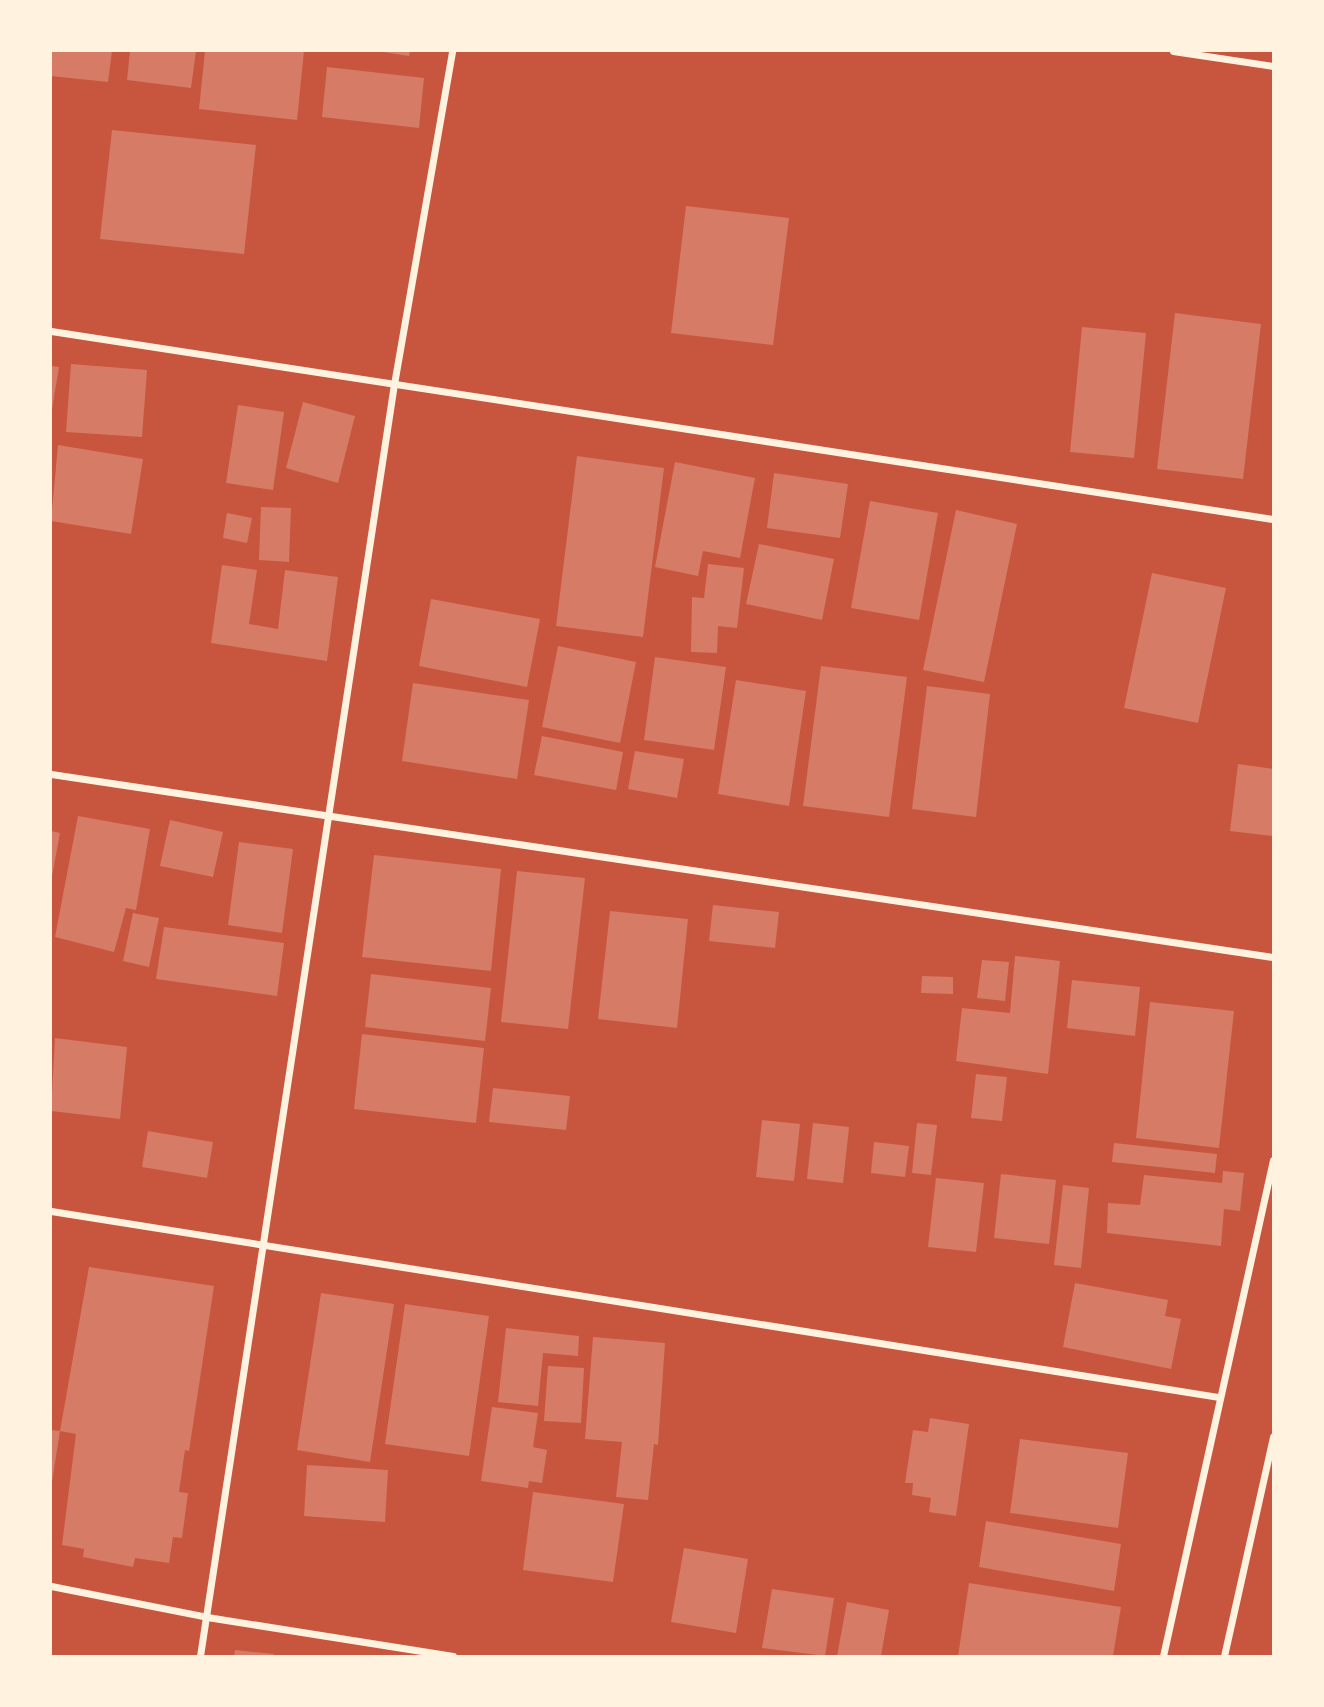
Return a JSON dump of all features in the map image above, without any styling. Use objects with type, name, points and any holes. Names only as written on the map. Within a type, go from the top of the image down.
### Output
[{"type":"street","points":[[200,1656],[262,1246],[332,814],[394,384],[452,51]]},
{"type":"street","points":[[1172,51],[1273,66]]},
{"type":"street","points":[[51,331],[1273,519]]},
{"type":"street","points":[[51,774],[1273,957]]},
{"type":"street","points":[[1163,1656],[1273,1160]]},
{"type":"street","points":[[51,1210],[262,1246],[1219,1397]]},
{"type":"street","points":[[1224,1656],[1273,1436]]},
{"type":"street","points":[[51,1586],[207,1617],[453,1656]]},
{"type":"building","points":[[51,51],[112,51],[108,82],[51,76]]},
{"type":"building","points":[[130,51],[196,51],[191,88],[127,80]]},
{"type":"building","points":[[205,51],[304,51],[297,120],[199,109]]},
{"type":"building","points":[[377,51],[410,51],[409,56]]},
{"type":"building","points":[[327,67],[424,78],[419,128],[322,117]]},
{"type":"building","points":[[112,130],[256,145],[244,254],[100,239]]},
{"type":"building","points":[[686,206],[789,218],[773,345],[671,333]]},
{"type":"building","points":[[1175,313],[1261,324],[1243,479],[1157,469]]},
{"type":"building","points":[[1082,327],[1146,333],[1134,458],[1070,452]]},
{"type":"building","points":[[71,364],[147,370],[142,437],[66,432]]},
{"type":"building","points":[[51,366],[59,367],[52,409],[51,409]]},
{"type":"building","points":[[303,402],[355,416],[338,483],[286,468]]},
{"type":"building","points":[[238,405],[284,412],[273,490],[226,483]]},
{"type":"building","points":[[58,445],[143,459],[131,534],[51,521]]},
{"type":"building","points":[[577,456],[664,468],[643,637],[556,626]]},
{"type":"building","points":[[675,462],[755,478],[740,558],[703,551],[698,576],[655,567]]},
{"type":"building","points":[[774,473],[848,484],[840,538],[767,528]]},
{"type":"building","points":[[870,501],[938,513],[919,620],[851,608]]},
{"type":"building","points":[[261,507],[291,508],[289,562],[259,560]]},
{"type":"building","points":[[956,510],[1017,524],[984,682],[923,670]]},
{"type":"building","points":[[227,513],[252,518],[247,543],[223,538]]},
{"type":"building","points":[[759,544],[834,559],[822,620],[746,604]]},
{"type":"building","points":[[708,564],[744,568],[737,628],[718,626],[717,653],[691,652],[692,597],[704,598]]},
{"type":"building","points":[[222,565],[257,570],[249,624],[278,629],[285,570],[338,577],[327,661],[211,643]]},
{"type":"building","points":[[1152,573],[1226,588],[1198,723],[1124,708]]},
{"type":"building","points":[[431,599],[540,619],[527,687],[419,666]]},
{"type":"building","points":[[558,646],[636,662],[620,743],[542,727]]},
{"type":"building","points":[[655,657],[726,667],[714,750],[644,740]]},
{"type":"building","points":[[821,666],[907,677],[889,817],[803,806]]},
{"type":"building","points":[[736,680],[806,691],[789,806],[718,794]]},
{"type":"building","points":[[413,683],[529,700],[517,779],[402,761]]},
{"type":"building","points":[[927,686],[990,694],[976,817],[912,809]]},
{"type":"building","points":[[542,736],[623,752],[616,790],[534,775]]},
{"type":"building","points":[[635,751],[684,759],[677,798],[628,789]]},
{"type":"building","points":[[1238,764],[1273,769],[1273,836],[1230,831]]},
{"type":"building","points":[[78,816],[150,829],[136,910],[126,908],[114,952],[55,937]]},
{"type":"building","points":[[170,820],[223,832],[213,877],[160,866]]},
{"type":"building","points":[[51,831],[60,833],[52,876],[51,876]]},
{"type":"building","points":[[239,842],[293,849],[282,933],[228,925]]},
{"type":"building","points":[[374,855],[501,869],[491,971],[362,957]]},
{"type":"building","points":[[517,871],[585,878],[568,1029],[501,1022]]},
{"type":"building","points":[[713,905],[779,912],[775,948],[709,941]]},
{"type":"building","points":[[610,911],[688,919],[677,1028],[598,1019]]},
{"type":"building","points":[[133,913],[159,918],[149,967],[123,961]]},
{"type":"building","points":[[164,927],[284,943],[277,996],[156,979]]},
{"type":"building","points":[[1015,956],[1060,961],[1048,1074],[956,1061],[962,1008],[1010,1013]]},
{"type":"building","points":[[982,960],[1009,962],[1005,1001],[977,998]]},
{"type":"building","points":[[371,974],[491,988],[485,1041],[365,1027]]},
{"type":"building","points":[[922,976],[953,977],[953,994],[921,993]]},
{"type":"building","points":[[1072,980],[1140,987],[1135,1036],[1067,1028]]},
{"type":"building","points":[[1150,1002],[1234,1011],[1219,1148],[1136,1138]]},
{"type":"building","points":[[362,1034],[484,1048],[476,1123],[354,1109]]},
{"type":"building","points":[[55,1038],[127,1047],[120,1119],[51,1111]]},
{"type":"building","points":[[976,1074],[1007,1077],[1002,1121],[971,1118]]},
{"type":"building","points":[[493,1088],[570,1096],[566,1130],[489,1122]]},
{"type":"building","points":[[762,1120],[800,1124],[794,1181],[756,1177]]},
{"type":"building","points":[[813,1123],[849,1127],[843,1183],[807,1179]]},
{"type":"building","points":[[917,1123],[937,1125],[931,1175],[912,1173]]},
{"type":"building","points":[[148,1131],[213,1142],[207,1178],[142,1167]]},
{"type":"building","points":[[874,1142],[909,1146],[905,1177],[871,1173]]},
{"type":"building","points":[[1114,1143],[1217,1154],[1215,1173],[1112,1162]]},
{"type":"building","points":[[1223,1171],[1244,1173],[1240,1211],[1224,1209],[1221,1246],[1107,1233],[1108,1203],[1140,1205],[1144,1175],[1222,1183]]},
{"type":"building","points":[[1001,1174],[1056,1180],[1049,1244],[994,1238]]},
{"type":"building","points":[[936,1178],[984,1183],[976,1252],[928,1247]]},
{"type":"building","points":[[1063,1185],[1089,1188],[1081,1268],[1054,1265]]},
{"type":"building","points":[[89,1267],[214,1286],[189,1451],[185,1450],[179,1492],[188,1493],[182,1538],[173,1537],[169,1563],[135,1558],[133,1567],[83,1557],[84,1549],[62,1545],[76,1434],[60,1431]]},
{"type":"building","points":[[1075,1283],[1168,1300],[1165,1316],[1181,1319],[1171,1369],[1063,1347]]},
{"type":"building","points":[[321,1293],[394,1304],[370,1462],[297,1450]]},
{"type":"building","points":[[405,1304],[489,1316],[469,1456],[385,1444]]},
{"type":"building","points":[[506,1328],[579,1336],[578,1356],[543,1353],[538,1406],[498,1402]]},
{"type":"building","points":[[593,1337],[665,1343],[658,1445],[654,1444],[648,1500],[616,1497],[622,1442],[585,1439]]},
{"type":"building","points":[[548,1366],[584,1368],[581,1423],[544,1421]]},
{"type":"building","points":[[492,1407],[538,1413],[533,1447],[547,1450],[542,1483],[529,1481],[528,1488],[481,1481]]},
{"type":"building","points":[[930,1418],[969,1424],[956,1516],[929,1512],[931,1498],[912,1495],[913,1483],[905,1483],[913,1430],[928,1432]]},
{"type":"building","points":[[51,1430],[60,1431],[51,1488]]},
{"type":"building","points":[[1020,1439],[1128,1453],[1118,1528],[1010,1513]]},
{"type":"building","points":[[307,1465],[388,1470],[385,1522],[304,1516]]},
{"type":"building","points":[[533,1492],[624,1504],[613,1582],[523,1570]]},
{"type":"building","points":[[986,1521],[1121,1544],[1114,1591],[979,1567]]},
{"type":"building","points":[[684,1548],[748,1559],[736,1633],[671,1622]]},
{"type":"building","points":[[969,1583],[1121,1607],[1113,1656],[958,1656]]},
{"type":"building","points":[[772,1589],[834,1598],[825,1656],[762,1648]]},
{"type":"building","points":[[847,1602],[889,1610],[881,1656],[837,1656]]},
{"type":"building","points":[[235,1650],[274,1654],[274,1656],[234,1656]]}]
